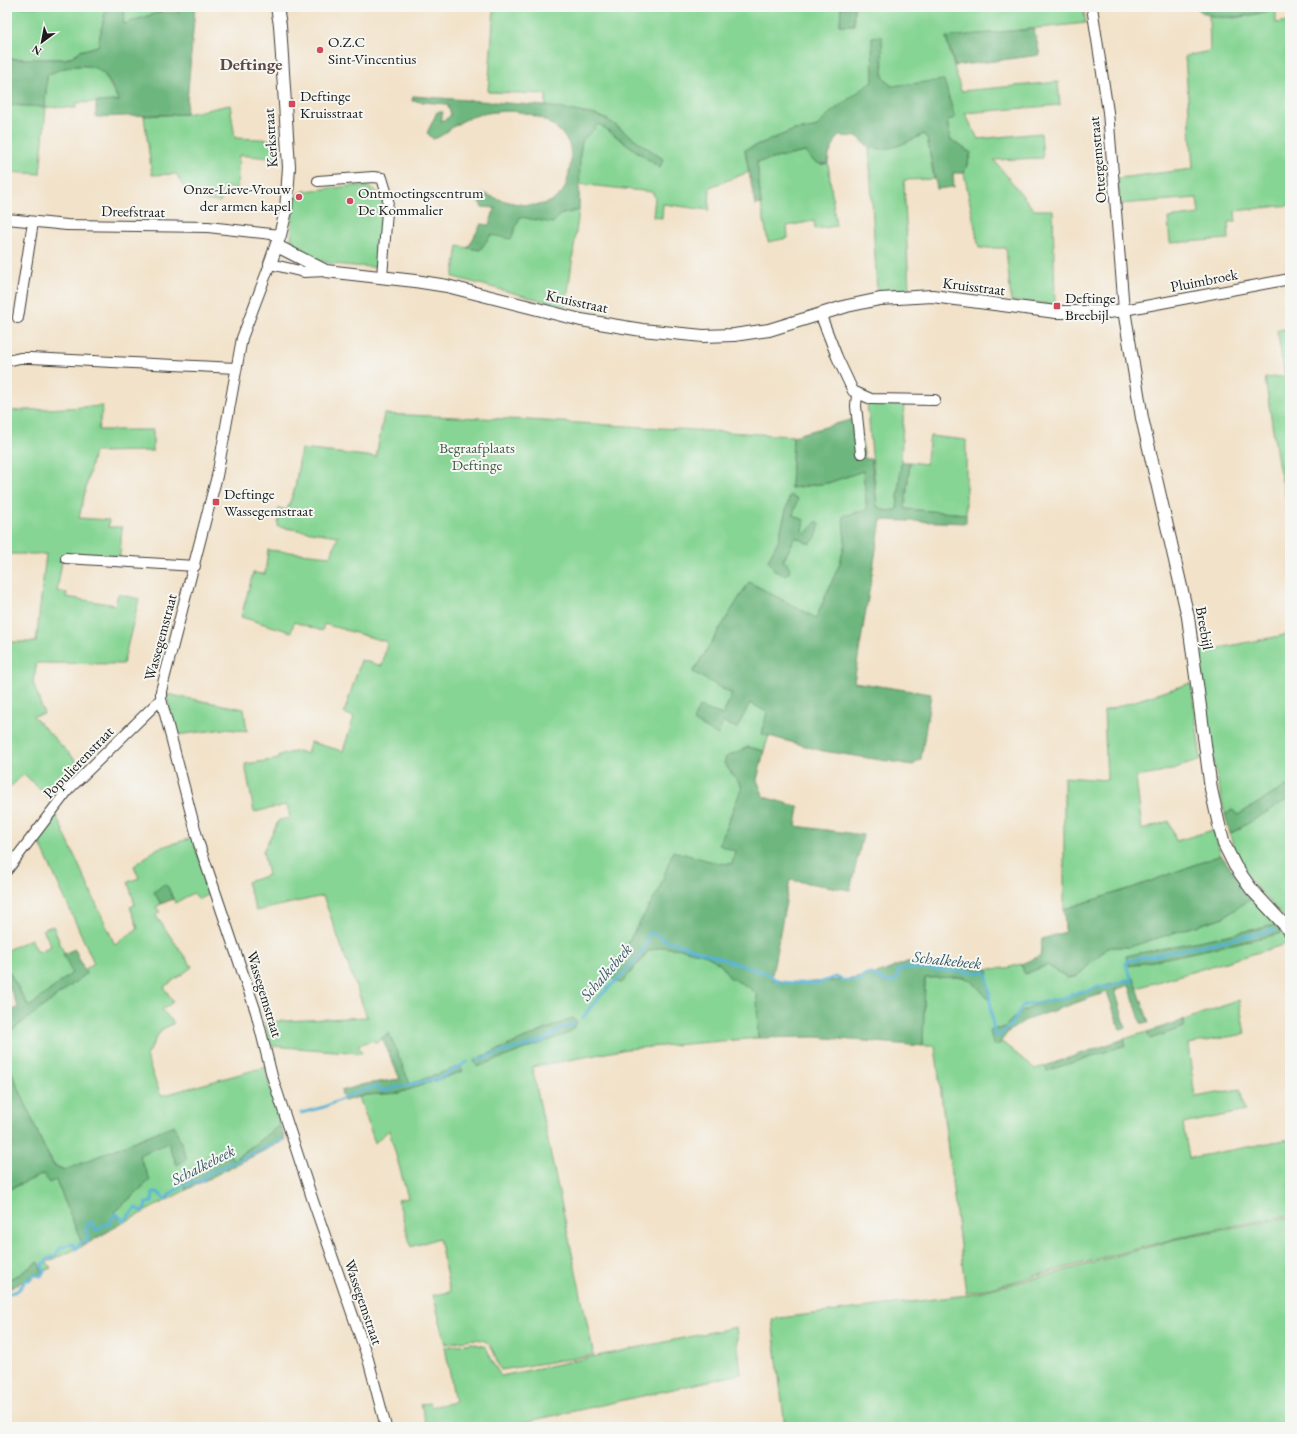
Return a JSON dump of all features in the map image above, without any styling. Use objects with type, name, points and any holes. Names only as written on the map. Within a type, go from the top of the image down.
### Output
[{"type":"street","name":"Kerkstraat","points":[[270,264],[279,240],[286,211],[289,167],[280,26],[277,7]]},
{"type":"street","name":"Ottergemstraat","points":[[1092,7],[1108,112],[1124,310]]},
{"type":"street","points":[[318,182],[373,177],[382,178],[388,198],[382,277]]},
{"type":"street","name":"Dreefstraat","points":[[7,219],[68,225],[208,227],[279,240]]},
{"type":"street","points":[[18,318],[33,222]]},
{"type":"street","name":"Kruisstraat","points":[[279,240],[326,272]]},
{"type":"street","name":"Kruisstraat","points":[[270,264],[304,272],[326,272],[382,277],[447,286],[581,320],[642,330],[703,336],[734,335],[769,330],[821,316],[847,306],[880,299],[932,296],[1056,312],[1108,312],[1124,310]]},
{"type":"street","name":"Wassegemstraat","points":[[270,264],[242,338],[228,424],[195,566],[161,691],[161,699],[199,844],[256,1012],[272,1076],[313,1201],[368,1358],[386,1427]]},
{"type":"street","name":"Pluimbroek","points":[[1124,310],[1290,279]]},
{"type":"street","name":"Breebijl","points":[[1124,310],[1142,418],[1188,617],[1211,789],[1218,825],[1224,844],[1234,866],[1252,890],[1290,931]]},
{"type":"street","points":[[821,316],[847,382],[857,394],[870,399],[881,400],[935,400]]},
{"type":"street","points":[[7,361],[20,358],[30,358],[236,368]]},
{"type":"street","points":[[857,394],[856,406],[861,453]]},
{"type":"street","points":[[66,558],[195,566]]},
{"type":"street","name":"Populierenstraat","points":[[7,870],[68,790],[161,699]]},
{"type":"green space","points":[[7,7],[106,7],[98,46],[80,51],[66,59],[7,59]]},
{"type":"green space","points":[[106,7],[125,7],[123,24],[160,12],[179,12],[179,7],[195,7],[186,114],[96,117],[96,102],[119,101],[103,73],[97,69],[83,66],[60,69],[47,76],[45,107],[7,105],[7,59],[66,59],[80,51],[98,46]]},
{"type":"green space","points":[[125,7],[160,7],[160,12],[123,25]]},
{"type":"green space","points":[[494,7],[841,7],[840,25],[854,25],[854,7],[1083,7],[1086,23],[946,38],[961,91],[1058,82],[1060,105],[965,113],[978,139],[1041,133],[1043,158],[994,160],[1034,210],[1053,210],[1055,305],[1011,301],[1006,248],[979,248],[964,173],[971,153],[950,139],[947,120],[955,118],[891,86],[883,76],[881,36],[872,37],[873,81],[830,113],[815,128],[794,130],[745,150],[749,172],[710,187],[709,210],[663,204],[662,218],[653,217],[655,197],[652,192],[579,184],[582,141],[599,124],[660,168],[663,159],[608,120],[596,115],[546,106],[546,94],[488,92]]},
{"type":"green space","points":[[841,7],[854,7],[854,25],[840,25]]},
{"type":"green space","points":[[1196,7],[1276,7],[1276,10],[1246,16],[1223,17],[1203,13]]},
{"type":"green space","points":[[1276,10],[1276,23],[1290,21],[1290,205],[1235,211],[1236,222],[1228,222],[1229,239],[1170,243],[1168,218],[1199,214],[1197,198],[1120,204],[1118,178],[1193,169],[1185,56],[1210,51],[1209,15],[1235,18]]},
{"type":"green space","points":[[1034,29],[1040,55],[955,66],[946,37]]},
{"type":"green space","points":[[882,36],[883,76],[891,86],[944,80],[955,118],[947,120],[950,139],[971,153],[964,173],[953,173],[954,187],[937,189],[927,138],[924,134],[898,146],[884,149],[877,149],[868,146],[858,137],[838,136],[829,155],[828,163],[821,164],[815,162],[805,152],[757,162],[761,204],[755,205],[745,150],[794,130],[815,128],[830,113],[873,81],[872,37]]},
{"type":"green space","points":[[74,66],[93,66],[104,74],[119,101],[76,103],[76,108],[46,107],[40,174],[7,172],[7,105],[45,107],[47,76],[56,70]]},
{"type":"green space","points":[[413,96],[546,106],[596,115],[608,120],[663,159],[660,168],[599,124],[582,141],[580,154],[579,210],[559,215],[553,223],[520,217],[511,239],[491,235],[480,250],[468,248],[481,224],[489,225],[495,208],[482,207],[478,200],[483,193],[508,202],[535,205],[548,203],[558,197],[565,187],[569,172],[571,153],[568,142],[554,127],[536,116],[527,113],[506,111],[480,114],[461,122],[442,135],[433,139],[427,133],[437,112],[443,112],[441,121],[448,118],[451,114],[447,104],[412,101]]},
{"type":"green space","points":[[230,105],[235,138],[279,140],[280,159],[239,155],[237,189],[223,187],[221,202],[206,200],[194,196],[184,187],[177,174],[152,175],[144,116],[186,114]]},
{"type":"green space","points":[[924,134],[927,137],[934,179],[904,180],[909,290],[877,292],[869,147],[891,147],[910,141]]},
{"type":"green space","points":[[805,152],[821,165],[828,163],[836,226],[815,229],[814,221],[787,226],[788,238],[768,242],[761,204],[757,162]]},
{"type":"green space","points":[[351,186],[370,188],[378,193],[384,202],[379,265],[376,267],[342,265],[319,260],[308,256],[291,242],[293,202],[296,195],[304,191]]},
{"type":"green space","points":[[579,210],[566,307],[453,277],[458,246],[480,250],[490,235],[519,217],[542,217]]},
{"type":"green space","points":[[1285,329],[1290,355],[1290,516],[1278,463],[1265,378],[1285,376],[1277,330]]},
{"type":"green space","points":[[867,402],[904,402],[897,510],[886,511],[877,506]]},
{"type":"green space","points":[[103,406],[98,430],[153,430],[153,451],[94,452],[79,518],[109,520],[108,527],[122,527],[120,556],[63,556],[57,591],[67,593],[66,597],[115,605],[118,594],[139,599],[123,664],[37,663],[33,682],[44,714],[33,716],[83,768],[66,784],[52,801],[24,774],[7,790],[7,642],[36,642],[46,554],[7,554],[7,411]]},
{"type":"green space","name":"Begraafplaats Deftinge","points":[[384,414],[528,420],[793,436],[791,488],[828,483],[863,471],[867,510],[843,517],[845,542],[840,563],[816,618],[749,582],[693,672],[732,694],[723,715],[699,708],[694,721],[723,722],[737,728],[750,703],[768,712],[762,733],[769,735],[764,751],[748,747],[724,763],[742,787],[719,844],[735,851],[732,864],[717,863],[673,852],[659,890],[621,954],[611,975],[640,963],[648,951],[662,947],[683,949],[703,954],[722,966],[729,977],[750,988],[757,995],[758,1038],[627,1049],[532,1067],[594,1355],[501,1370],[491,1347],[483,1340],[464,1340],[446,1344],[433,1295],[450,1292],[439,1238],[411,1247],[398,1200],[408,1198],[389,1130],[375,1143],[359,1097],[366,1095],[399,1093],[463,1071],[410,1084],[389,1033],[376,1044],[374,1040],[358,1045],[362,1053],[270,1046],[265,1022],[367,1017],[323,896],[256,911],[247,882],[268,875],[263,851],[279,820],[290,818],[287,805],[254,812],[245,764],[279,759],[279,755],[299,751],[307,754],[310,742],[343,751],[354,717],[344,713],[361,660],[382,666],[387,642],[324,624],[322,631],[294,622],[291,632],[241,617],[253,573],[265,574],[268,550],[331,556],[338,536],[278,527],[279,508],[287,510],[295,488],[301,449],[376,457]],"holes":[[[790,495],[793,515],[803,520],[802,531],[805,534],[810,530],[810,544],[795,537],[783,562],[768,560],[778,541]],[[573,1018],[569,1033],[474,1060]]]},
{"type":"green space","points":[[857,418],[865,459],[871,459],[877,506],[886,511],[897,510],[901,462],[910,462],[905,509],[966,514],[966,523],[881,520],[854,682],[931,694],[921,759],[913,765],[823,751],[762,734],[767,712],[750,703],[737,728],[723,722],[718,735],[693,721],[699,707],[723,715],[732,694],[693,672],[749,582],[816,618],[840,563],[845,542],[843,516],[867,510],[863,471],[828,483],[791,488],[793,436]]},
{"type":"green space","points":[[930,436],[966,440],[966,514],[905,509],[910,462],[926,464]]},
{"type":"green space","points":[[790,495],[798,499],[793,515],[804,520],[802,531],[805,534],[817,521],[820,525],[816,537],[810,544],[795,537],[783,561],[788,564],[790,572],[784,575],[775,571],[768,560],[778,541]]},
{"type":"green space","points":[[1290,634],[1290,784],[1238,815],[1232,810],[1225,815],[1213,759],[1199,652]]},
{"type":"green space","points":[[1191,683],[1201,760],[1160,773],[1136,777],[1142,830],[1169,821],[1176,841],[1213,830],[1221,855],[1132,888],[1064,909],[1064,777],[1107,780],[1104,711]]},
{"type":"green space","points":[[166,694],[244,709],[247,731],[225,729],[176,735]]},
{"type":"green space","points":[[748,747],[764,751],[757,780],[764,797],[799,807],[796,826],[863,835],[850,890],[790,880],[771,980],[797,983],[846,980],[880,973],[907,962],[988,969],[989,1000],[972,981],[962,977],[925,978],[923,1046],[816,1037],[758,1038],[757,995],[750,988],[729,977],[722,966],[714,960],[703,954],[683,949],[662,947],[648,951],[622,983],[616,982],[611,975],[621,954],[659,890],[673,851],[717,863],[732,864],[735,851],[719,845],[742,787],[724,763],[726,757]]},
{"type":"green space","points":[[1290,784],[1290,798],[1230,834],[1225,815],[1232,810],[1238,815]]},
{"type":"green space","points":[[1290,798],[1290,925],[1249,879],[1237,861],[1230,834]]},
{"type":"green space","points":[[55,813],[115,945],[138,928],[130,907],[135,905],[128,882],[139,878],[134,866],[158,848],[192,838],[211,893],[199,899],[193,893],[175,903],[168,887],[154,892],[161,904],[156,907],[160,912],[156,916],[192,967],[164,987],[173,1002],[162,1010],[174,1023],[161,1030],[146,1056],[161,1096],[265,1067],[280,1125],[233,1160],[228,1152],[183,1181],[186,1190],[121,1224],[115,1212],[150,1180],[138,1155],[168,1142],[177,1165],[187,1159],[174,1125],[65,1170],[54,1165],[43,1145],[7,1061],[7,1034],[86,974],[84,970],[94,963],[37,837]]},
{"type":"green space","points":[[1221,855],[1252,898],[1224,917],[1129,947],[1108,947],[1076,977],[1068,978],[1047,965],[1025,974],[1021,964],[1040,956],[1042,939],[1065,932],[1064,909],[1132,888]]},
{"type":"green space","points":[[164,884],[168,887],[173,899],[161,904],[154,892]]},
{"type":"green space","points":[[1252,898],[1276,925],[1126,956],[1129,966],[1283,933],[1290,943],[1137,988],[1134,978],[1016,1016],[1003,1028],[991,1030],[998,1045],[1002,1042],[1035,1069],[1045,1066],[1047,1070],[1126,1045],[1124,1039],[1147,1032],[1150,1039],[1184,1027],[1184,1020],[1239,1000],[1245,1034],[1188,1044],[1195,1097],[1240,1089],[1245,1111],[1183,1124],[1189,1158],[1290,1139],[1290,1215],[1192,1234],[994,1287],[966,1293],[935,1046],[923,1046],[925,978],[962,977],[972,981],[989,999],[988,969],[1007,968],[1021,964],[1025,974],[1047,965],[1068,978],[1076,977],[1108,947],[1129,947],[1224,917]]},
{"type":"green space","points":[[1276,925],[1283,933],[1129,966],[1126,956]]},
{"type":"green space","points":[[53,926],[72,973],[29,1007],[7,968],[7,950],[31,939],[38,952],[51,946],[43,929]]},
{"type":"green space","points":[[75,949],[86,974],[7,1034],[7,1014],[18,1007],[7,982],[7,968],[29,1007],[72,973],[63,954]]},
{"type":"green space","points":[[1134,978],[1149,1023],[1141,1023],[1129,985],[1115,990],[1126,1028],[1120,1029],[1107,992],[1024,1021],[1008,1032],[998,1045],[993,1045],[990,1030],[1003,1028],[1016,1016],[1034,1005]]},
{"type":"green space","points":[[573,1018],[577,1023],[569,1033],[477,1067],[474,1060]]},
{"type":"green space","points":[[1184,1020],[1184,1027],[1150,1039],[1147,1032]]},
{"type":"green space","points":[[389,1033],[410,1084],[460,1066],[463,1071],[399,1093],[366,1095],[344,1101],[341,1091],[365,1084],[400,1079],[382,1038]]},
{"type":"green space","points":[[1124,1039],[1126,1045],[1047,1071],[1045,1066]]},
{"type":"green space","points":[[7,1061],[53,1165],[65,1170],[174,1125],[187,1159],[177,1165],[168,1143],[139,1155],[150,1180],[115,1212],[121,1224],[83,1246],[56,1180],[49,1183],[44,1174],[7,1190]]},
{"type":"green space","points":[[280,1125],[285,1140],[186,1190],[183,1182],[227,1152],[234,1160]]},
{"type":"green space","points":[[44,1174],[56,1180],[83,1246],[47,1262],[51,1268],[42,1272],[37,1262],[20,1274],[7,1280],[7,1190]]},
{"type":"green space","points":[[1290,1217],[1290,1427],[785,1427],[772,1319],[967,1295],[1052,1274],[1188,1236]]},
{"type":"green space","points":[[38,1262],[42,1272],[7,1290],[7,1280],[20,1274]]},
{"type":"green space","points":[[736,1327],[741,1374],[507,1427],[427,1427],[421,1404],[430,1403],[431,1407],[455,1402],[445,1347],[472,1343],[486,1347],[501,1376]]},
{"type":"waterway","name":"Schalkebeek","points":[[583,1018],[600,996],[635,961],[647,942],[648,934],[651,932],[668,941],[768,974],[779,982],[816,984],[836,977],[842,980],[862,981],[864,975],[871,974],[885,981],[893,982],[896,980],[899,970],[904,968],[987,973],[994,1035],[999,1036],[1011,1025],[1024,1005],[1066,997],[1081,991],[1089,991],[1097,987],[1109,987],[1125,980],[1133,982],[1125,963],[1127,961],[1275,930]]},
{"type":"waterway","name":"Schalkebeek","points":[[476,1060],[543,1041],[562,1028],[574,1024]]},
{"type":"waterway","name":"Schalkebeek","points":[[301,1113],[324,1107],[362,1090],[378,1087],[382,1091],[439,1078],[467,1062]]},
{"type":"waterway","name":"Schalkebeek","points":[[7,1293],[17,1291],[26,1280],[30,1280],[34,1275],[41,1276],[44,1271],[42,1265],[49,1258],[55,1256],[60,1248],[72,1244],[76,1249],[80,1243],[88,1241],[86,1226],[88,1222],[93,1224],[96,1231],[104,1225],[110,1224],[114,1215],[117,1214],[124,1221],[136,1208],[141,1211],[145,1209],[146,1203],[152,1202],[153,1192],[158,1192],[165,1200],[170,1194],[187,1183],[191,1184],[198,1180],[202,1181],[207,1174],[282,1140]]},
{"type":"place","name":"O.Z.C Sint-Vincentius","points":[[320,50]]},
{"type":"place","name":"Deftinge Kruisstraat","points":[[292,104]]},
{"type":"place","name":"Onze-Lieve-Vrouw der armen kapel","points":[[299,197]]},
{"type":"place","name":"Ontmoetingscentrum De Kommalier","points":[[350,201]]},
{"type":"place","name":"Deftinge Breebijl","points":[[1057,306]]},
{"type":"place","name":"Deftinge Wassegemstraat","points":[[216,502]]},
{"type":"district","name":"Deftinge","points":[[251,64]]}]
